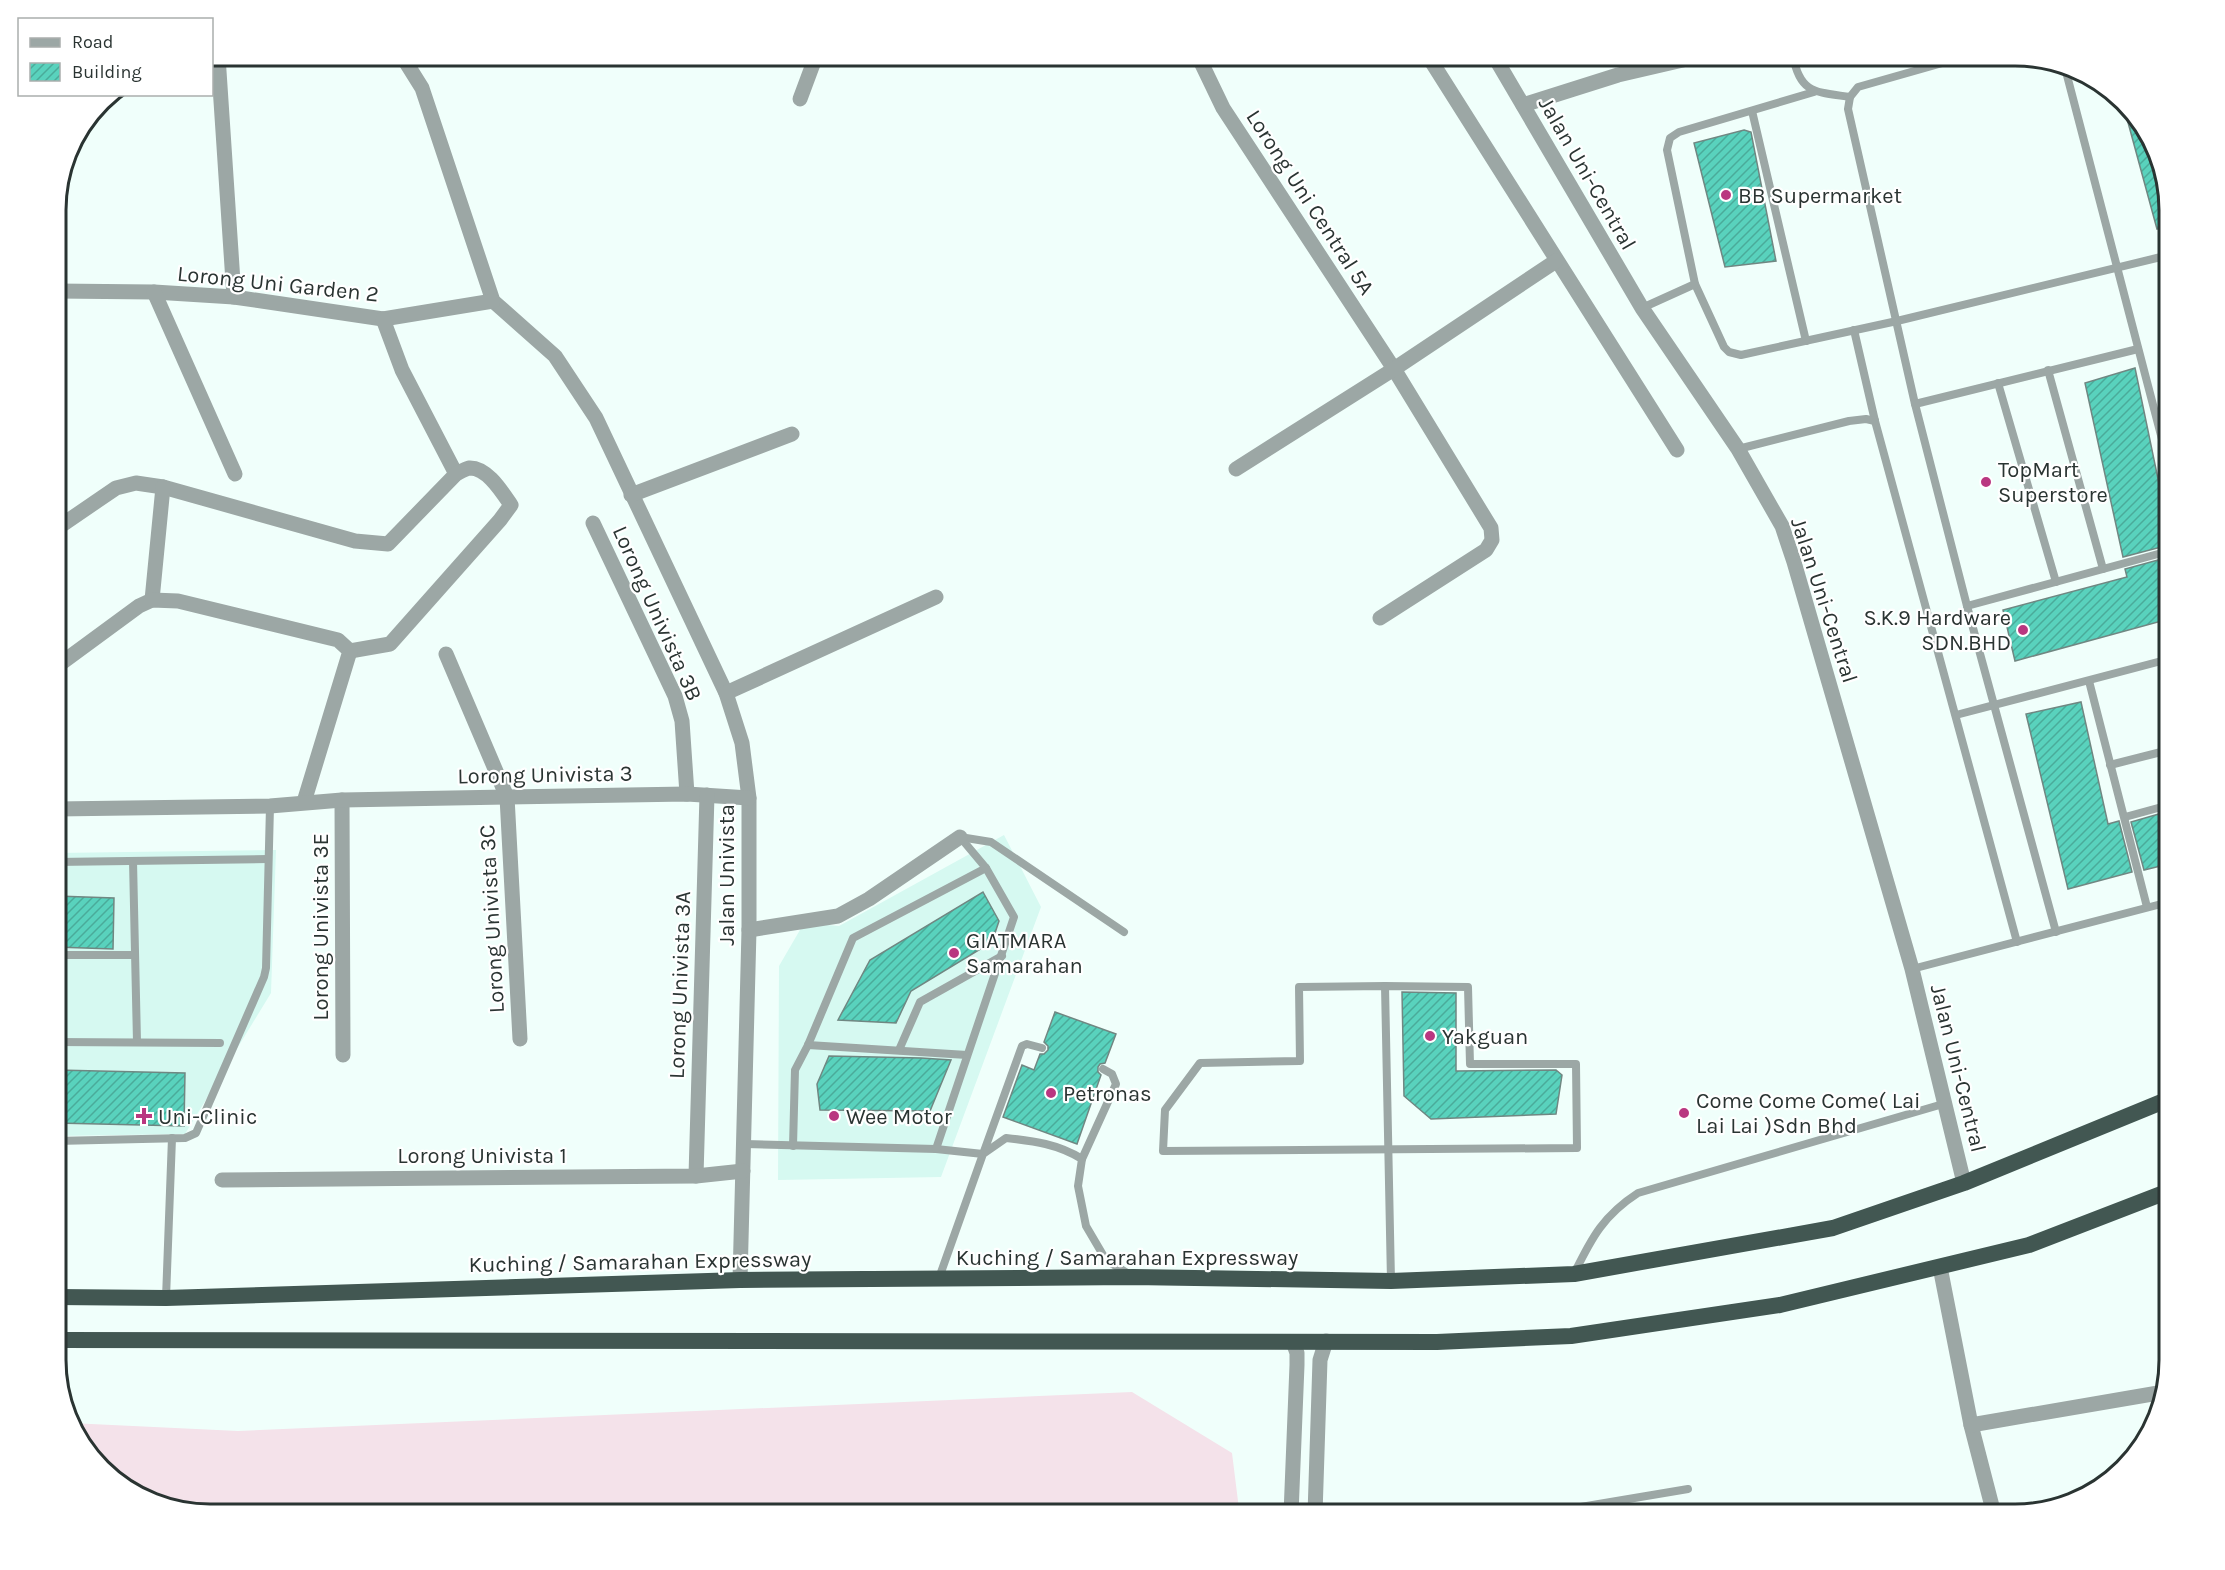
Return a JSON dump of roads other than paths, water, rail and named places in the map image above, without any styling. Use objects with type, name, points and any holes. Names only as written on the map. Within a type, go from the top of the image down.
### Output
[{"type":"highway","name":"Kuching / Samarahan Expressway","points":[[66,1297],[166,1298],[740,1280],[1133,1277],[1391,1281],[1574,1274],[1833,1228],[1964,1183],[2159,1104]]},
{"type":"highway","points":[[66,1340],[1437,1342],[1571,1336],[1780,1305],[1940,1267],[2029,1245],[2159,1195]]},
{"type":"street","points":[[219,66],[234,297]]},
{"type":"street","points":[[408,66],[422,88],[493,301]]},
{"type":"street","points":[[800,99],[812,66]]},
{"type":"street","name":"Lorong Uni Central 5A","points":[[1203,66],[1223,108],[1394,369],[1491,528],[1492,540],[1486,550],[1380,618]]},
{"type":"street","points":[[1434,66],[1677,450]]},
{"type":"street","name":"Jalan Uni-Central","points":[[1500,66],[1642,308],[1738,448],[1782,526],[1912,969],[1964,1183]]},
{"type":"street","points":[[1523,105],[1618,75],[1657,66]]},
{"type":"street","points":[[1236,469],[1394,369],[1556,261]]},
{"type":"street","name":"Lorong Uni Garden 2","points":[[66,291],[154,292],[234,297],[382,319],[493,301]]},
{"type":"street","points":[[154,292],[235,474]]},
{"type":"street","name":"Jalan Univista","points":[[493,301],[555,356],[596,418],[726,693],[742,743],[749,798],[749,930],[740,1280]]},
{"type":"street","points":[[382,319],[402,370],[456,474]]},
{"type":"street","points":[[631,495],[792,434]]},
{"type":"street","points":[[66,522],[116,488],[136,483],[164,487],[355,541],[388,544],[456,474],[468,468],[482,470],[501,489],[511,505],[390,644],[350,651]]},
{"type":"street","points":[[152,600],[164,487]]},
{"type":"street","name":"Lorong Univista 3B","points":[[593,523],[675,696],[682,721],[687,794]]},
{"type":"street","points":[[726,693],[936,597]]},
{"type":"street","points":[[66,660],[139,606],[152,600],[178,601],[338,639],[350,651]]},
{"type":"street","points":[[304,802],[350,651]]},
{"type":"street","points":[[446,654],[507,797]]},
{"type":"street","name":"Lorong Univista 3","points":[[66,809],[270,806],[342,800],[687,794],[749,798]]},
{"type":"street","name":"Lorong Univista 3A","points":[[696,1176],[707,795]]},
{"type":"street","name":"Lorong Univista 3C","points":[[507,797],[520,1039]]},
{"type":"street","name":"Lorong Univista 3E","points":[[342,800],[343,1055]]},
{"type":"street","points":[[749,930],[838,916],[869,899],[960,837]]},
{"type":"street","name":"Lorong Univista 1","points":[[222,1180],[696,1176],[742,1171]]},
{"type":"street","points":[[1940,1267],[1971,1425],[1991,1504]]},
{"type":"street","points":[[1315,1504],[1320,1360],[1326,1341]]},
{"type":"street","points":[[1292,1504],[1298,1365],[1293,1342]]},
{"type":"street","points":[[1971,1425],[2155,1394]]},
{"type":"lane","points":[[1796,66],[1799,78],[1814,92]]},
{"type":"lane","points":[[1932,66],[1858,87],[1850,97],[1848,109],[1915,404],[1967,606],[2056,932]]},
{"type":"lane","points":[[2067,76],[2159,428]]},
{"type":"lane","points":[[1850,97],[1814,92],[1678,132],[1670,138],[1667,150],[1695,284],[1728,352],[1741,355],[1806,341],[2159,257]]},
{"type":"lane","points":[[1752,111],[1806,341]]},
{"type":"lane","points":[[1642,308],[1695,284]]},
{"type":"lane","points":[[1854,330],[1875,421],[2018,942]]},
{"type":"lane","points":[[1915,404],[2138,349]]},
{"type":"lane","points":[[2048,370],[2103,569]]},
{"type":"lane","points":[[1998,383],[2056,582]]},
{"type":"lane","points":[[1738,448],[1849,421],[1866,419],[1875,421]]},
{"type":"lane","points":[[1967,606],[2159,554]]},
{"type":"lane","points":[[1956,715],[2159,662]]},
{"type":"lane","points":[[2089,681],[2147,907]]},
{"type":"lane","points":[[2110,765],[2159,753]]},
{"type":"lane","points":[[66,1141],[185,1138],[196,1133],[266,968],[270,806]]},
{"type":"lane","points":[[2125,817],[2159,808]]},
{"type":"lane","points":[[936,1149],[1014,917],[986,868],[960,837]]},
{"type":"lane","points":[[960,837],[991,842],[1124,932]]},
{"type":"lane","points":[[66,861],[268,859]]},
{"type":"lane","points":[[133,861],[137,1042]]},
{"type":"lane","points":[[793,1146],[795,1070],[808,1045],[853,938],[986,868]]},
{"type":"lane","points":[[1912,969],[2159,904]]},
{"type":"lane","points":[[66,955],[135,955]]},
{"type":"lane","points":[[898,1050],[920,1002],[1002,956]]},
{"type":"lane","points":[[1385,986],[1391,1281]]},
{"type":"lane","points":[[1299,987],[1468,987],[1470,1064],[1576,1064],[1577,1148],[1387,1148],[1162,1151],[1165,1110],[1200,1062],[1300,1061],[1299,987]]},
{"type":"lane","points":[[66,1042],[220,1043]]},
{"type":"lane","points":[[938,1279],[1022,1046],[1027,1044],[1042,1048]]},
{"type":"lane","points":[[808,1045],[967,1055]]},
{"type":"lane","points":[[1103,1069],[1112,1074],[1116,1084],[1082,1159],[1078,1185],[1086,1226],[1106,1260],[1133,1277]]},
{"type":"lane","points":[[1574,1274],[1593,1234],[1607,1216],[1638,1193],[1943,1104]]},
{"type":"lane","points":[[166,1298],[172,1138]]},
{"type":"lane","points":[[745,1144],[936,1149],[983,1154],[1006,1138],[1048,1143],[1068,1150],[1082,1159]]},
{"type":"lane","points":[[1602,1504],[1688,1489]]},
{"type":"place","name":"BB Supermarket","points":[[1726,195]]},
{"type":"place","name":"TopMart Superstore","points":[[1986,482]]},
{"type":"place","name":"S.K.9 Hardware SDN.BHD","points":[[2023,630]]},
{"type":"place","name":"GIATMARA Samarahan","points":[[954,953]]},
{"type":"place","name":"Yakguan","points":[[1430,1036]]},
{"type":"place","name":"Petronas","points":[[1051,1093]]},
{"type":"place","name":"Come Come Come( Lai Lai Lai )Sdn Bhd","points":[[1684,1113]]},
{"type":"place","name":"Uni-Clinic","points":[[144,1116]]},
{"type":"place","name":"Wee Motor","points":[[834,1116]]}]
